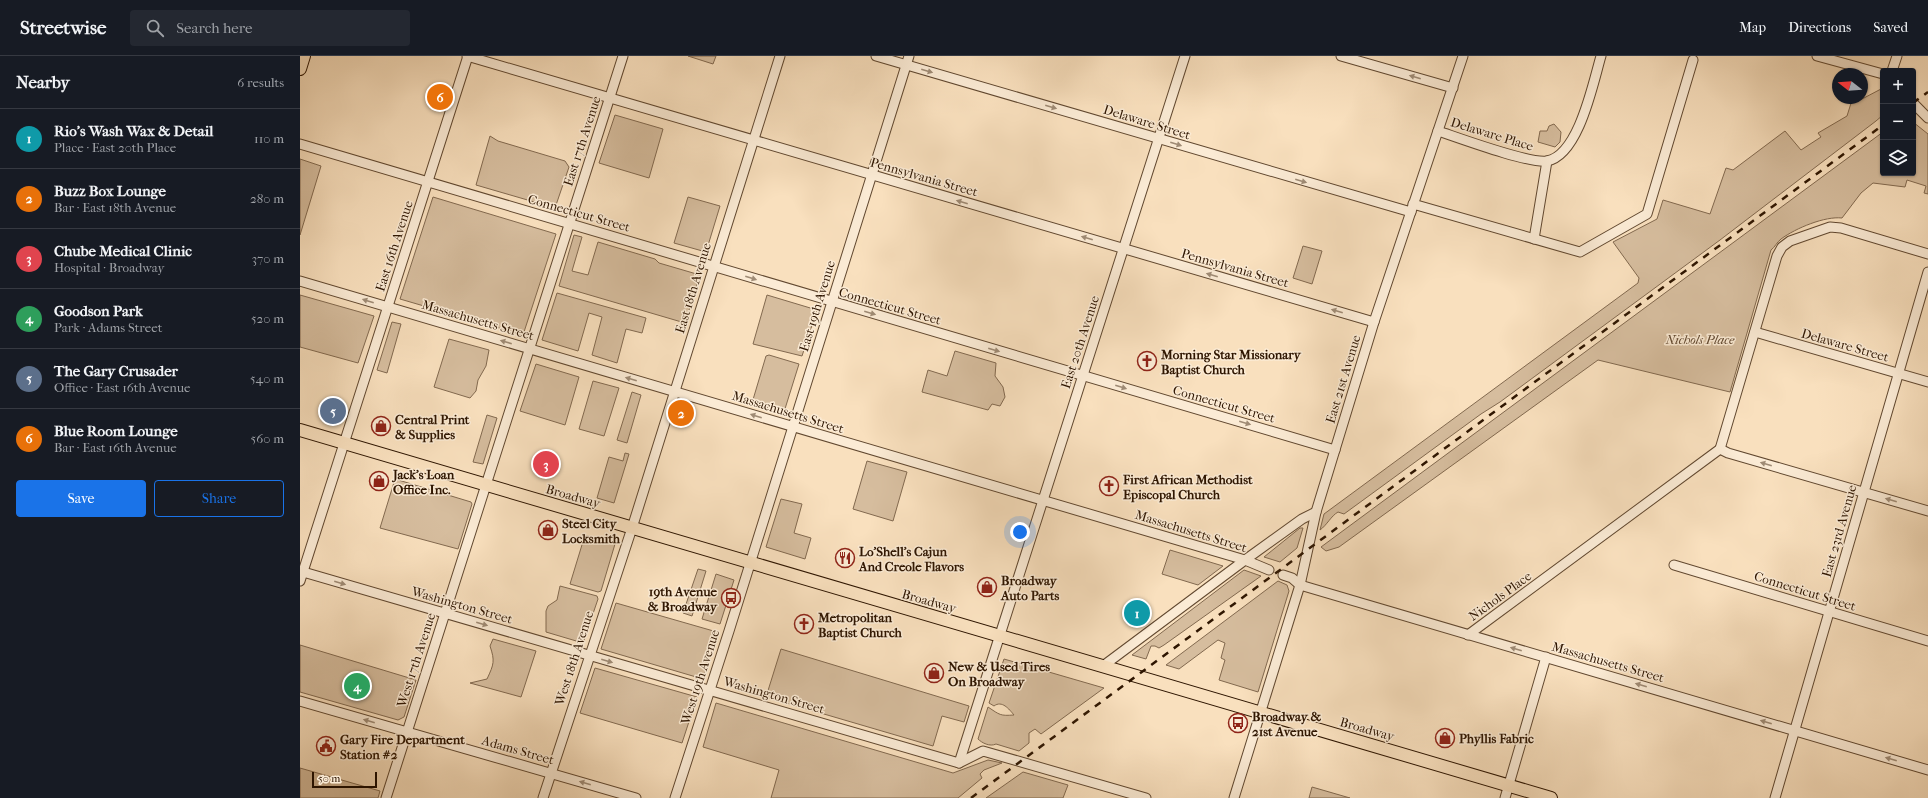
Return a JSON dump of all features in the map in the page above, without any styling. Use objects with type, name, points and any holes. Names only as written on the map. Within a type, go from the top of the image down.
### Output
[{"type":"main road","points":[[300,69],[304,56]]},
{"type":"main road","name":"Broadway","points":[[300,430],[1551,798]]},
{"type":"street","name":"Pennsylvania Street","points":[[468,56],[1374,322]]},
{"type":"street","name":"East 16th Avenue","points":[[301,575],[389,307],[468,56]]},
{"type":"street","name":"East 17th Avenue","points":[[486,485],[623,56]]},
{"type":"street","name":"East 18th Avenue","points":[[632,528],[780,56]]},
{"type":"street","name":"Delaware Street","points":[[876,56],[1159,139],[1580,252],[1648,214],[1693,60]]},
{"type":"street","name":"East 19th Avenue","points":[[750,563],[909,56]]},
{"type":"street","name":"East 20th Avenue","points":[[960,763],[1185,56]]},
{"type":"street","points":[[1340,56],[1453,88]]},
{"type":"street","name":"East 21st Avenue","points":[[1234,798],[1300,585],[1316,512],[1374,322],[1463,56]]},
{"type":"street","name":"Delaware Place","points":[[1438,131],[1528,159],[1547,161],[1562,153],[1574,138],[1582,118],[1601,56]]},
{"type":"street","points":[[1817,56],[1880,73]]},
{"type":"street","points":[[1893,68],[1897,56]]},
{"type":"street","points":[[1914,104],[1928,118]]},
{"type":"street","name":"Connecticut Street","points":[[300,144],[1335,450]]},
{"type":"street","points":[[1534,239],[1547,161]]},
{"type":"street","points":[[1928,254],[1841,228],[1830,227],[1793,240],[1780,250],[1772,270],[1720,449],[1728,453],[1928,512]]},
{"type":"street","name":"East 23rd Avenue","points":[[1775,798],[1928,272]]},
{"type":"street","name":"Massachusetts Street","points":[[300,281],[1245,560],[1269,570]]},
{"type":"street","name":"Delaware Street","points":[[1755,332],[1928,382]]},
{"type":"street","name":"Nichols Place","points":[[1468,635],[1720,449]]},
{"type":"street","name":"West 17th Avenue","points":[[386,798],[486,485]]},
{"type":"street","points":[[1103,666],[1245,560],[1302,519],[1316,512]]},
{"type":"street","name":"West 18th Avenue","points":[[543,798],[588,655],[632,528]]},
{"type":"street","name":"West 19th Avenue","points":[[674,798],[750,563]]},
{"type":"street","name":"Connecticut Street","points":[[1674,565],[1928,641]]},
{"type":"street","name":"Washington Street","points":[[301,575],[444,613],[960,763]]},
{"type":"street","name":"Massachusetts Street","points":[[1283,575],[1292,578],[1300,585],[1928,770]]},
{"type":"street","points":[[1504,798],[1546,658]]},
{"type":"street","name":"Adams Street","points":[[300,701],[636,798]]},
{"type":"street","points":[[960,763],[983,751],[1146,798]]},
{"type":"green space","points":[[688,56],[716,56],[713,64]]},
{"type":"green space","points":[[1880,90],[1880,118],[1876,121],[1720,240],[1500,402],[1481,414],[1344,514],[1338,512],[1320,530],[1324,514],[1638,283],[1639,278],[1613,242],[1657,219],[1663,200],[1710,214],[1726,168],[1733,170],[1785,131],[1801,150],[1821,137],[1818,133],[1847,116],[1851,104],[1868,104],[1868,96]]},
{"type":"green space","points":[[615,115],[663,129],[649,178],[599,163]]},
{"type":"green space","points":[[1554,124],[1561,132],[1560,142],[1555,147],[1538,142],[1540,131],[1547,131],[1549,126]]},
{"type":"green space","points":[[1916,124],[1928,134],[1928,194],[1924,193],[1926,186],[1907,180],[1905,187],[1873,183],[1861,193],[1842,218],[1819,221],[1794,231],[1780,240],[1771,250],[1730,392],[1598,360],[1339,547],[1326,551],[1321,547],[1880,134],[1880,176],[1916,176]]},
{"type":"green space","points":[[490,136],[498,141],[565,161],[569,167],[555,208],[476,185]]},
{"type":"green space","points":[[300,159],[321,166],[300,235]]},
{"type":"green space","points":[[433,197],[556,234],[523,335],[400,299]]},
{"type":"green space","points":[[688,197],[720,206],[706,252],[674,243]]},
{"type":"green space","points":[[574,235],[582,237],[572,271],[588,275],[598,242],[655,259],[659,263],[700,275],[685,323],[559,286]]},
{"type":"green space","points":[[1303,246],[1322,251],[1312,284],[1293,278]]},
{"type":"green space","points":[[557,293],[646,318],[642,333],[626,329],[617,363],[592,355],[602,317],[589,313],[578,351],[542,340]]},
{"type":"green space","points":[[300,295],[374,316],[358,363],[300,347]]},
{"type":"green space","points":[[767,295],[817,310],[802,356],[753,344]]},
{"type":"green space","points":[[392,322],[401,324],[387,373],[377,370]]},
{"type":"green space","points":[[449,339],[489,350],[486,366],[478,380],[476,391],[470,398],[434,387]]},
{"type":"green space","points":[[955,351],[996,363],[995,376],[1003,387],[1005,397],[1000,406],[992,404],[988,410],[922,392],[928,370],[947,376]]},
{"type":"green space","points":[[769,355],[799,364],[784,412],[752,403],[766,356]]},
{"type":"green space","points":[[536,364],[579,377],[565,425],[520,411]]},
{"type":"green space","points":[[593,381],[619,388],[604,436],[579,429]]},
{"type":"green space","points":[[632,392],[641,395],[627,443],[617,440]]},
{"type":"green space","points":[[487,415],[497,418],[483,464],[473,462]]},
{"type":"green space","points":[[625,453],[629,454],[614,503],[597,498],[609,457],[623,461]]},
{"type":"green space","points":[[867,461],[907,472],[893,521],[853,509]]},
{"type":"green space","points":[[395,479],[471,502],[472,504],[458,549],[380,528]]},
{"type":"green space","points":[[781,499],[802,504],[794,533],[811,538],[805,559],[766,547]]},
{"type":"green space","points":[[1300,528],[1303,528],[1297,548],[1280,562],[1264,557]]},
{"type":"green space","points":[[585,535],[615,544],[601,591],[598,592],[570,584]]},
{"type":"green space","points":[[1170,550],[1223,566],[1198,585],[1162,574]]},
{"type":"green space","points":[[698,569],[706,571],[692,616],[683,613]]},
{"type":"green space","points":[[1244,570],[1261,576],[1164,645],[1159,648],[1151,646],[1146,659],[1132,655]]},
{"type":"green space","points":[[716,574],[734,580],[720,624],[702,619]]},
{"type":"green space","points":[[1278,581],[1287,585],[1289,591],[1258,692],[1219,680],[1225,660],[1221,658],[1225,643],[1218,640],[1179,669],[1166,665]]},
{"type":"green space","points":[[560,586],[597,596],[598,599],[583,643],[546,632],[546,611],[548,606],[557,600]]},
{"type":"green space","points":[[616,603],[717,632],[703,679],[601,649]]},
{"type":"green space","points":[[493,639],[536,651],[521,697],[470,683],[487,679],[493,662],[493,655],[490,646]]},
{"type":"green space","points":[[300,645],[416,680],[404,717],[398,720],[300,692]]},
{"type":"green space","points":[[781,649],[969,706],[964,722],[942,716],[933,746],[766,697]]},
{"type":"green space","points":[[1004,659],[1104,688],[1041,734],[1035,729],[1029,733],[1029,743],[1019,751],[996,744],[986,744],[978,739],[988,707],[1000,714],[1014,715],[1003,705],[997,704],[994,706],[989,703]]},
{"type":"green space","points":[[595,668],[697,697],[682,743],[580,713]]},
{"type":"green space","points":[[716,703],[953,773],[988,760],[1002,763],[984,770],[980,774],[982,778],[958,798],[771,798],[779,770],[703,747]]},
{"type":"green space","points":[[300,768],[380,791],[378,798],[300,798]]},
{"type":"green space","points":[[1023,772],[1068,785],[1063,798],[986,798]]},
{"type":"green space","points":[[1312,787],[1350,798],[1309,798]]},
{"type":"railway","points":[[1916,101],[1928,92]]},
{"type":"railway","points":[[971,798],[1880,127]]},
{"type":"place","name":"Blue Room Lounge","points":[[440,97]]},
{"type":"place","name":"Morning Star Missionary Baptist Church","points":[[1147,361]]},
{"type":"place","name":"The Gary Crusader","points":[[333,411]]},
{"type":"place","name":"Buzz Box Lounge","points":[[681,413]]},
{"type":"place","name":"Central Print & Supplies","points":[[381,426]]},
{"type":"place","name":"Chube Medical Clinic","points":[[546,464]]},
{"type":"place","name":"Jack's Loan Office Inc.","points":[[379,481]]},
{"type":"place","name":"First African Methodist Episcopal Church","points":[[1109,486]]},
{"type":"place","name":"Steel City Locksmith","points":[[548,530]]},
{"type":"place","name":"Lo'Shell's Cajun And Creole Flavors","points":[[845,558]]},
{"type":"place","name":"Broadway Auto Parts","points":[[987,587]]},
{"type":"place","name":"19th Avenue & Broadway","points":[[731,598]]},
{"type":"place","name":"Rio's Wash Wax & Detail","points":[[1137,613]]},
{"type":"place","name":"Metropolitan Baptist Church","points":[[804,624]]},
{"type":"place","name":"New & Used Tires On Broadway","points":[[934,673]]},
{"type":"place","name":"Goodson Park","points":[[357,686]]},
{"type":"place","name":"Broadway & 21st Avenue","points":[[1238,723]]},
{"type":"place","name":"Phyllis Fabric","points":[[1445,738]]},
{"type":"place","name":"Gary Fire Department Station #2","points":[[326,746]]}]
